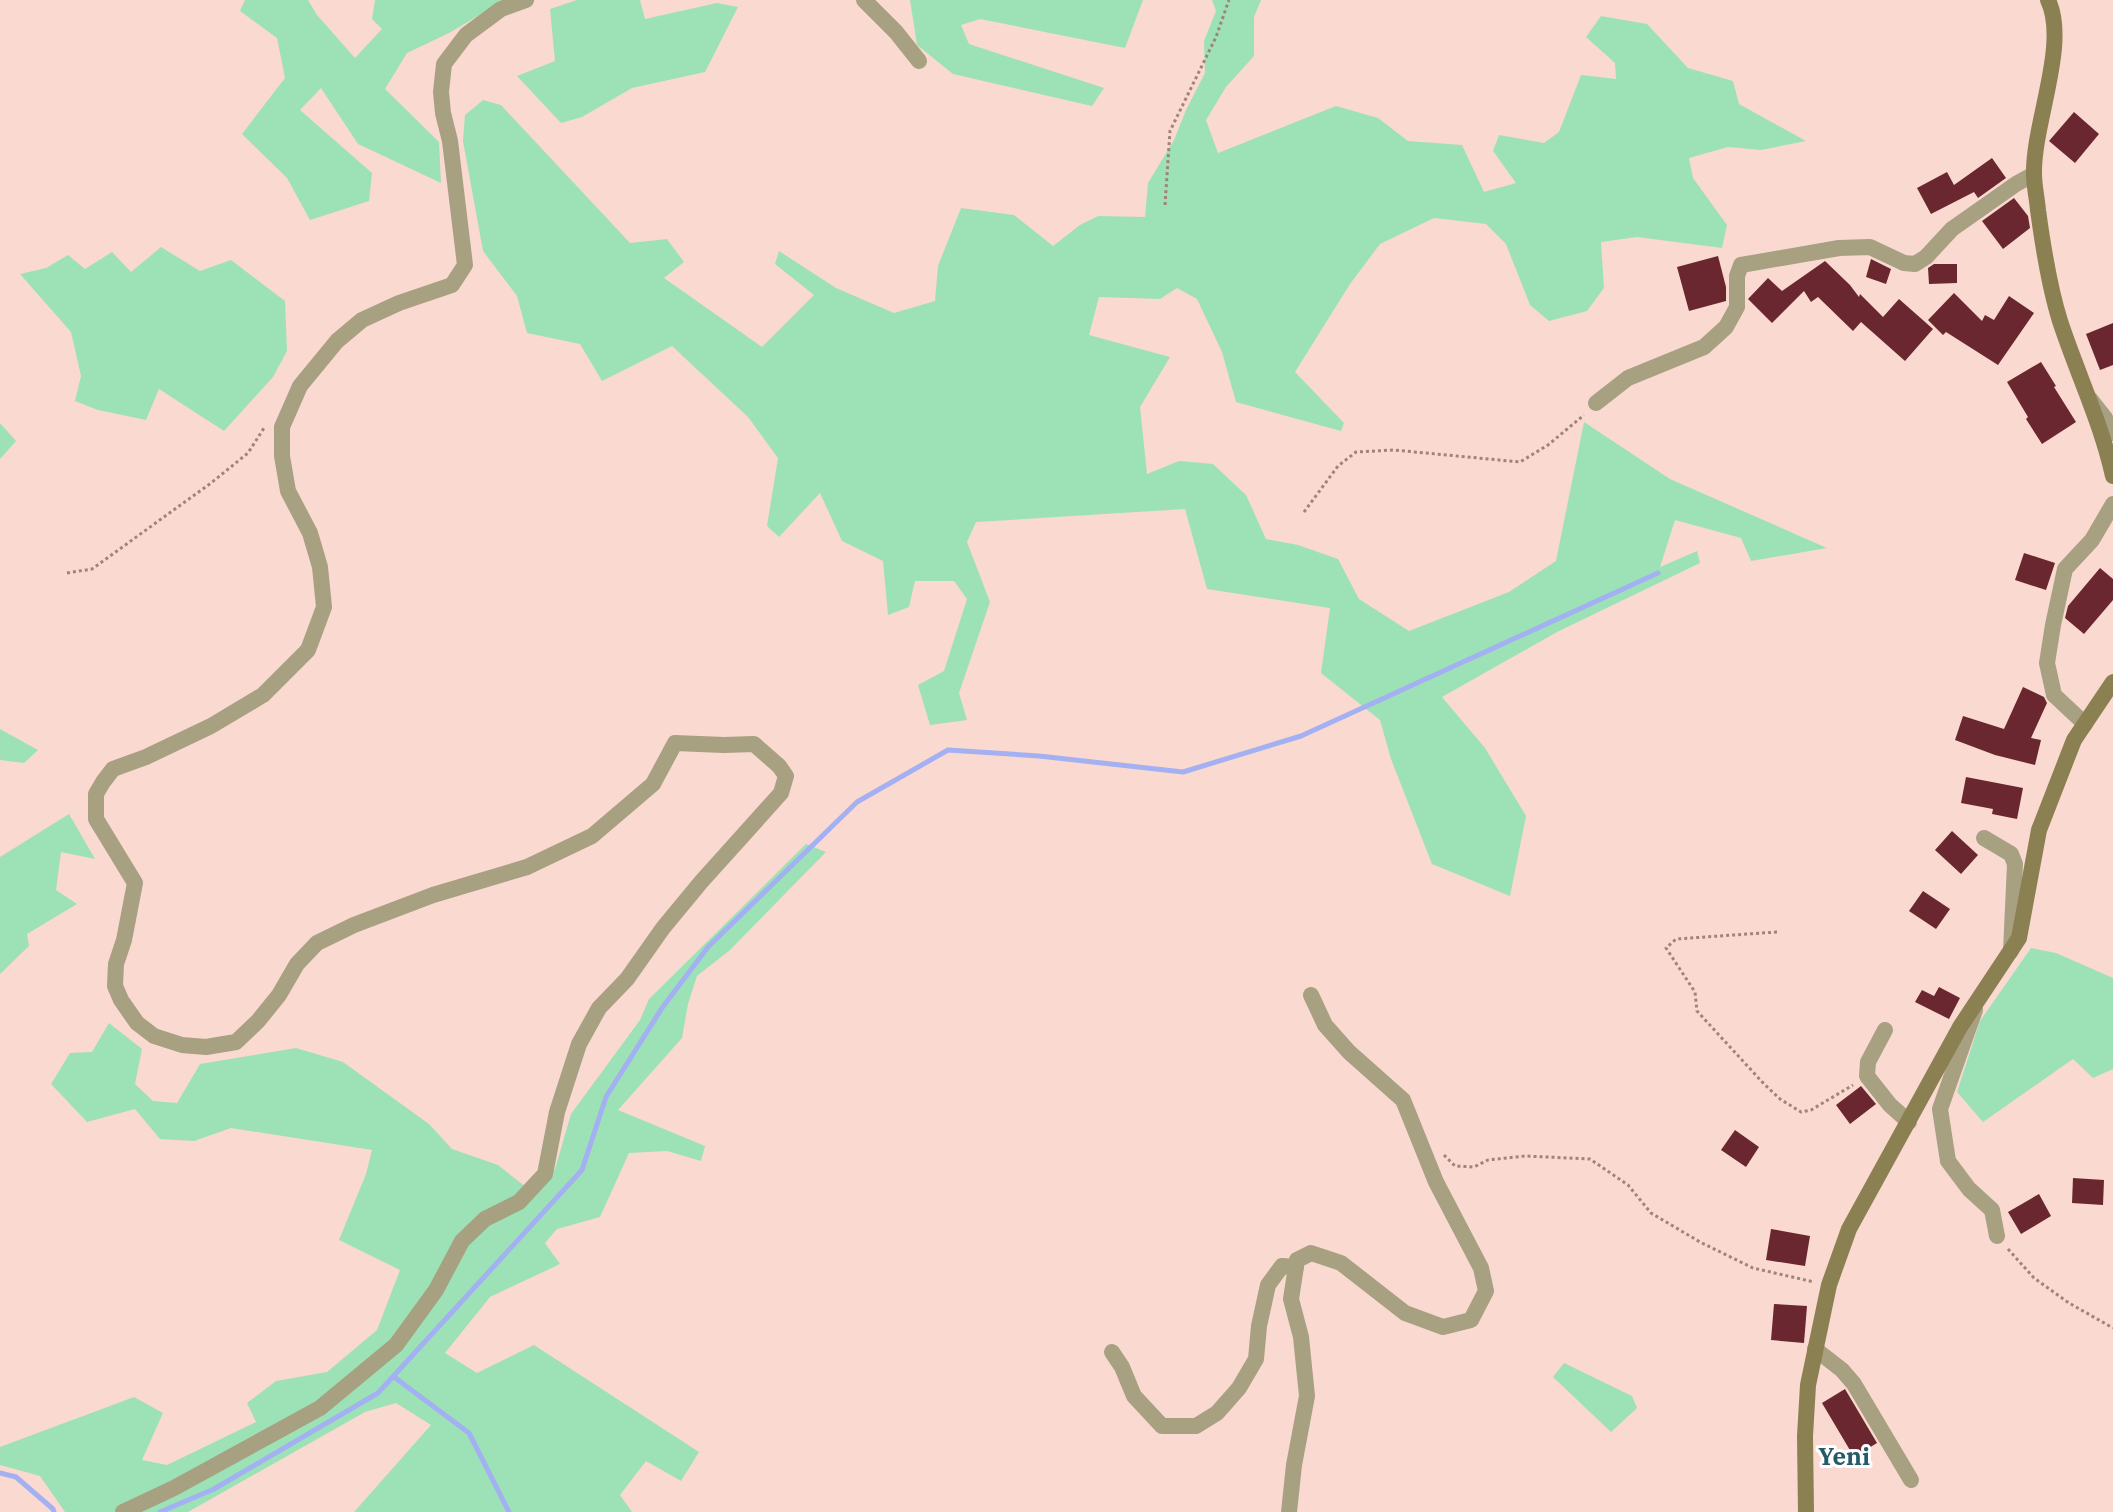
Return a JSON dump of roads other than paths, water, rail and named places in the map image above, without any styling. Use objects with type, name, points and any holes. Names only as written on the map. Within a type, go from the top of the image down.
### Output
[{"type":"main road","points":[[2048,0],[2056,37],[2036,146],[2034,174],[2042,242],[2060,320],[2090,399],[2113,476]]},
{"type":"main road","points":[[1806,1512],[1805,1436],[1808,1385],[1828,1285],[1849,1229],[1960,1027],[2019,939],[2039,830],[2074,740],[2113,682]]},
{"type":"street","points":[[123,1512],[174,1488],[320,1408],[396,1346],[436,1290],[462,1241],[485,1219],[519,1202],[545,1174],[557,1112],[579,1044],[599,1008],[627,979],[663,928],[701,882],[781,792],[786,776],[779,766],[754,744],[675,742],[653,784],[592,836],[528,867],[433,895],[354,925],[317,943],[297,964],[279,995],[258,1021],[236,1042],[206,1047],[182,1045],[154,1036],[137,1023],[121,1000],[115,986],[116,964],[124,940],[135,883],[96,819],[96,794],[113,769],[146,758],[211,726],[263,695],[308,650],[324,607],[320,567],[310,533],[288,492],[282,456],[282,427],[300,386],[337,341],[362,320],[399,303],[452,285],[465,265],[451,152],[443,113],[441,92],[444,64],[466,35],[501,9],[526,0]]},
{"type":"street","points":[[864,0],[920,60]]},
{"type":"street","points":[[1596,403],[1628,378],[1704,347],[1726,327],[1737,306],[1737,276],[1741,265],[1839,248],[1870,247],[1904,264],[1915,264],[1926,257],[1952,230],[2016,184],[2034,174]]},
{"type":"street","points":[[2090,399],[2113,433]]},
{"type":"street","points":[[2085,724],[2054,695],[2047,663],[2065,569],[2091,540],[2113,504]]},
{"type":"street","points":[[1983,838],[2011,854],[2015,864],[2011,951]]},
{"type":"street","points":[[1289,1512],[1294,1465],[1307,1396],[1301,1337],[1291,1299],[1297,1260],[1311,1253],[1341,1263],[1405,1313],[1443,1327],[1471,1320],[1486,1291],[1481,1268],[1436,1182],[1403,1100],[1349,1052],[1325,1025],[1311,995]]},
{"type":"street","points":[[1980,998],[1940,1109],[1948,1161],[1969,1189],[1992,1210],[1997,1236]]},
{"type":"street","points":[[1885,1030],[1868,1062],[1867,1076],[1890,1105],[1909,1122]]},
{"type":"street","points":[[1112,1352],[1122,1367],[1134,1396],[1162,1426],[1196,1426],[1217,1413],[1239,1388],[1256,1359],[1259,1326],[1268,1285],[1282,1266],[1296,1267]]},
{"type":"street","points":[[1815,1349],[1842,1370],[1854,1384],[1911,1480]]},
{"type":"waterway","points":[[160,1512],[214,1489],[378,1393],[582,1170],[606,1097],[662,1008],[708,947],[857,802],[948,750],[1039,756],[1183,772],[1301,736],[1658,573]]},
{"type":"waterway","points":[[394,1377],[469,1433],[509,1512]]},
{"type":"waterway","points":[[0,1473],[16,1477],[54,1512]]},
{"type":"district","name":"Yeni","points":[[1844,1456]]}]
